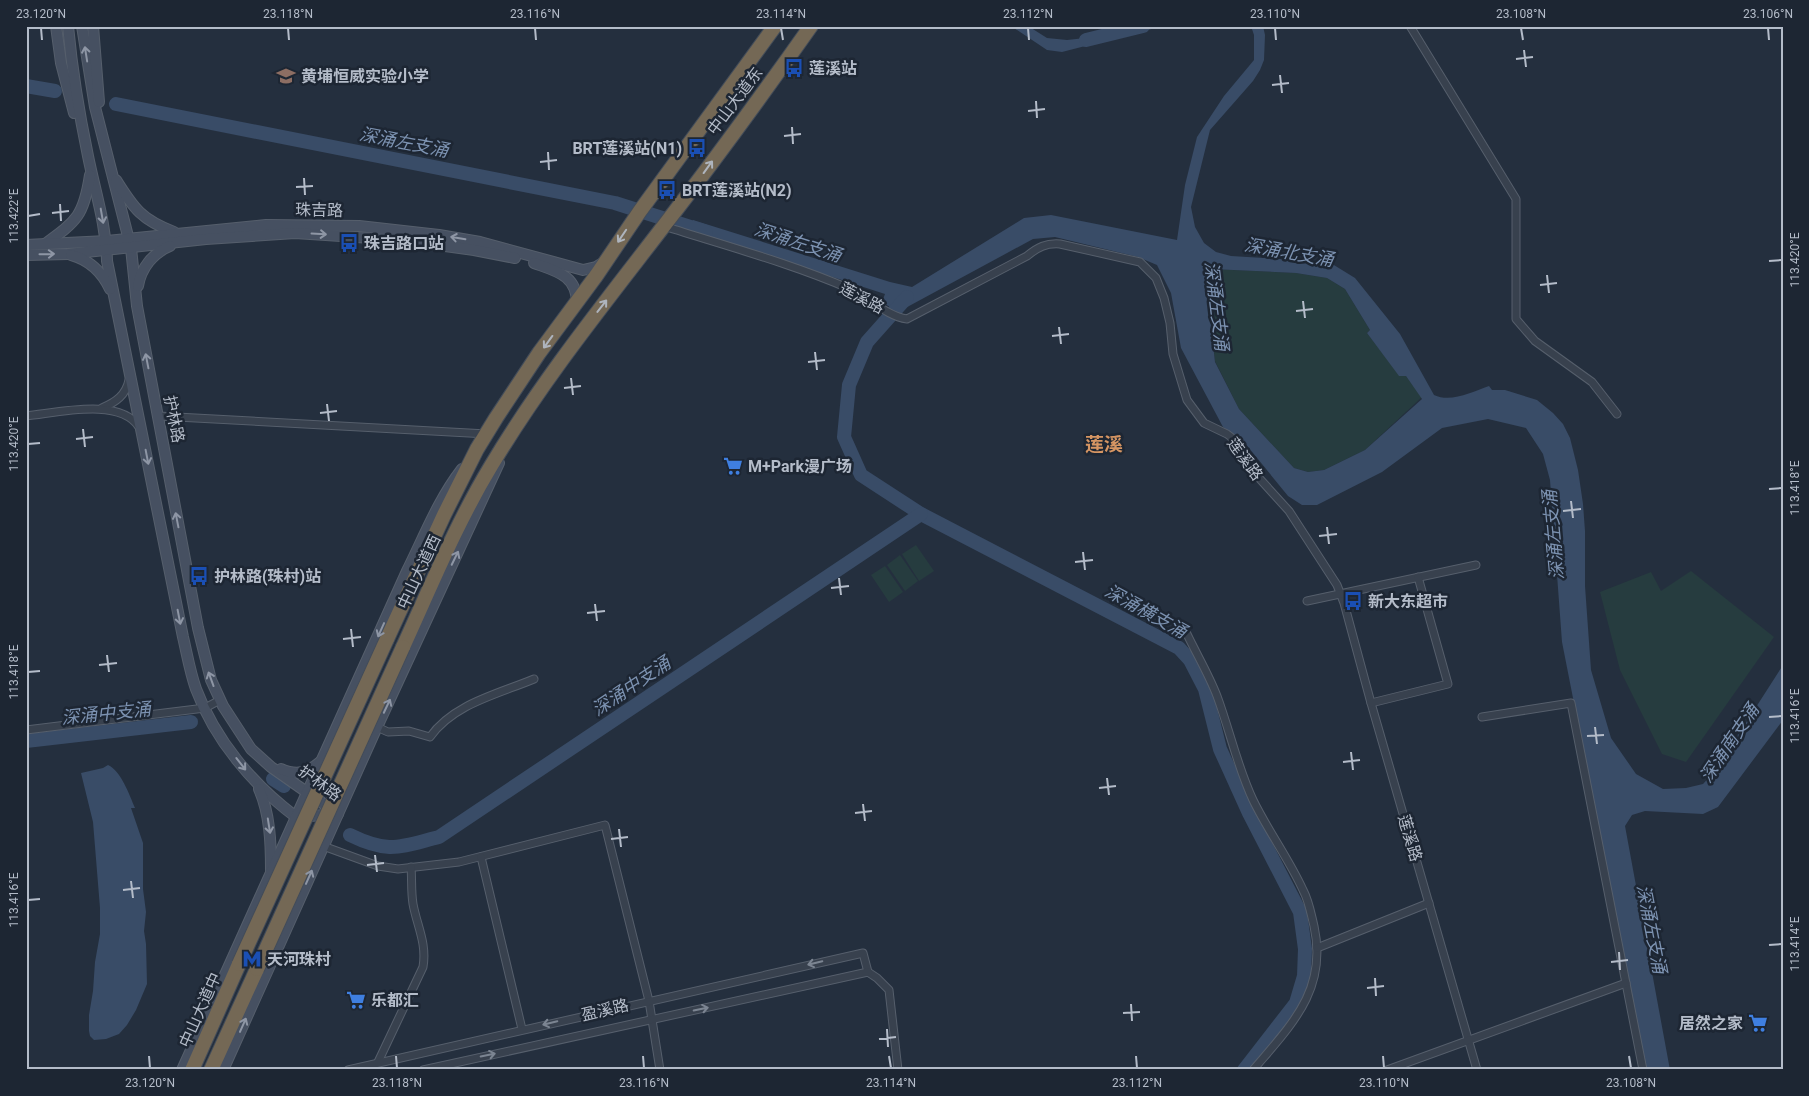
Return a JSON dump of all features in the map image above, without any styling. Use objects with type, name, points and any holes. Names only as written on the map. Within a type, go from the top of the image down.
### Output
[{"type":"highway","name":"中山大道东","points":[[605,261],[775,26]]},
{"type":"highway","name":"中山大道东","points":[[666,223],[812,26]]},
{"type":"highway","name":"中山大道西","points":[[212,1070],[473,498],[513,431],[570,347],[666,223]]},
{"type":"highway","name":"中山大道西","points":[[239,964],[444,515],[478,449],[539,353],[605,261]]},
{"type":"highway","name":"中山大道中","points":[[192,1070],[239,964]]},
{"type":"main road","points":[[56,26],[63,72],[73,110],[84,136]]},
{"type":"main road","points":[[93,26],[101,133]]},
{"type":"main road","name":"护林路","points":[[82,30],[90,85],[110,171],[130,243],[137,306],[198,628],[211,680],[220,700],[251,749],[266,763],[338,814]]},
{"type":"main road","points":[[68,31],[90,168],[101,205],[107,245],[107,261],[189,665],[196,689],[222,739],[271,798],[296,817]]},
{"type":"main road","points":[[45,244],[70,226],[81,212],[88,190],[90,168]]},
{"type":"main road","points":[[110,171],[142,215],[177,238],[159,252],[145,268],[139,280],[137,306],[118,310]]},
{"type":"main road","name":"珠吉路","points":[[26,245],[107,245],[280,225],[359,226],[439,235],[480,242],[582,270],[596,267],[605,261]]},
{"type":"main road","name":"珠吉路","points":[[177,238],[295,233],[402,240],[474,250],[527,261],[562,274],[570,280],[575,288],[577,302]]},
{"type":"main road","name":"珠吉路","points":[[26,255],[68,254],[107,245]]},
{"type":"main road","points":[[68,254],[84,260],[99,272],[108,286],[118,310]]},
{"type":"main road","points":[[223,1070],[377,727],[513,431]]},
{"type":"main road","points":[[182,1070],[437,508],[449,487],[478,449]]},
{"type":"main road","points":[[266,763],[297,774],[305,773],[322,759]]},
{"type":"main road","points":[[256,781],[263,797],[270,831],[271,873]]},
{"type":"main road","name":"护林路","points":[[296,817],[338,814]]},
{"type":"main road","points":[[263,891],[278,884],[286,886],[293,893],[295,909]]},
{"type":"street","points":[[1410,26],[1516,199],[1516,319],[1535,341],[1592,382],[1617,414]]},
{"type":"street","name":"莲溪路","points":[[666,223],[851,289],[897,318],[907,319],[919,314],[1027,256],[1038,247],[1051,243],[1140,262],[1156,278],[1164,298],[1170,323],[1174,354],[1187,400],[1204,423],[1231,437],[1249,467],[1289,511],[1324,564],[1340,594],[1477,1070]]},
{"type":"street","points":[[99,409],[122,396],[128,386],[130,375]]},
{"type":"street","points":[[26,416],[99,409],[126,414],[135,421],[141,430]]},
{"type":"street","points":[[158,416],[487,434]]},
{"type":"street","points":[[1307,602],[1476,565]]},
{"type":"street","points":[[1371,703],[1448,684],[1418,578]]},
{"type":"street","points":[[1188,634],[1216,695],[1241,773],[1266,823],[1304,890],[1310,908],[1317,948],[1311,990],[1301,1010],[1292,1025],[1254,1070]]},
{"type":"street","points":[[377,727],[388,732],[409,732],[430,736],[437,726],[450,716],[534,679]]},
{"type":"street","points":[[26,730],[205,708],[220,700]]},
{"type":"street","points":[[1482,717],[1571,703],[1643,1070]]},
{"type":"street","points":[[323,846],[378,866],[398,869],[459,862],[605,825],[649,1000],[660,1070]]},
{"type":"street","points":[[481,857],[522,1029]]},
{"type":"street","points":[[378,1062],[422,966],[425,954],[423,939],[413,904],[411,867]]},
{"type":"street","points":[[1317,948],[1429,903]]},
{"type":"street","name":"盈溪路","points":[[348,1070],[649,1000],[863,953],[868,972],[423,1070]]},
{"type":"street","points":[[868,972],[889,990],[898,1070]]},
{"type":"street","points":[[1387,1070],[1626,983]]},
{"type":"green space","points":[[1211,269],[1296,273],[1327,278],[1345,289],[1370,330],[1367,333],[1399,375],[1406,376],[1422,397],[1365,450],[1324,470],[1308,472],[1294,468],[1239,409],[1215,361],[1205,273]]},
{"type":"green space","points":[[916,545],[934,571],[919,581],[902,554]]},
{"type":"green space","points":[[900,555],[918,581],[905,591],[887,565]]},
{"type":"green space","points":[[885,566],[903,592],[889,602],[871,575]]},
{"type":"green space","points":[[1691,571],[1774,637],[1686,762],[1662,754],[1620,670],[1600,592],[1651,572],[1661,591]]},
{"type":"water","points":[[1011,26],[1028,26],[1047,38],[1067,40],[1122,34],[1142,26],[1163,26],[1062,52],[1047,50]]},
{"type":"water","points":[[1251,26],[1263,26],[1265,35],[1264,60],[1253,81],[1210,130],[1191,207],[1195,227],[1204,243],[1216,252],[1231,256],[1329,262],[1355,278],[1400,334],[1434,395],[1447,398],[1454,397],[1469,394],[1489,386],[1492,390],[1505,390],[1537,400],[1563,424],[1570,438],[1578,470],[1583,504],[1585,586],[1591,670],[1611,738],[1636,774],[1663,789],[1686,788],[1703,784],[1715,771],[1783,665],[1783,720],[1718,807],[1703,814],[1645,811],[1632,815],[1625,826],[1670,1070],[1646,1070],[1562,642],[1550,480],[1543,454],[1526,428],[1488,419],[1442,428],[1382,472],[1317,505],[1302,505],[1288,496],[1244,442],[1223,427],[1181,348],[1171,293],[1157,265],[1138,257],[1055,237],[1033,239],[898,312],[882,302],[885,294],[687,230],[693,220],[890,282],[912,287],[1024,218],[1051,215],[1177,240],[1185,185],[1197,137],[1224,96],[1254,60],[1254,35]],"holes":[[[1211,269],[1296,273],[1327,278],[1345,289],[1370,330],[1367,333],[1399,376],[1406,376],[1422,399],[1365,450],[1324,470],[1308,472],[1294,468],[1239,409],[1215,362],[1205,273]]]},
{"type":"water","points":[[108,765],[117,772],[127,790],[135,808],[131,808],[143,843],[147,984],[136,1010],[119,1034],[106,1039],[94,1040],[90,1036],[89,1031],[89,1015],[100,934],[100,908],[93,822],[81,773]]},
{"type":"waterway","name":"深涌北支涌","points":[[1086,40],[1143,26]]},
{"type":"waterway","name":"深涌左支涌","points":[[26,86],[55,91]]},
{"type":"waterway","name":"深涌左支涌","points":[[116,104],[615,203],[706,232]]},
{"type":"waterway","name":"深涌横支涌","points":[[907,297],[867,342],[849,385],[844,437],[861,475],[921,514],[1179,648],[1190,660],[1205,689],[1220,749],[1249,813],[1300,912],[1305,949],[1304,976],[1296,1003],[1244,1070]]},
{"type":"waterway","name":"深涌中支涌","points":[[350,835],[385,847],[404,846],[439,837],[921,514]]},
{"type":"waterway","name":"深涌中支涌","points":[[26,741],[191,722]]},
{"type":"waterway","name":"深涌中支涌","points":[[273,779],[284,786]]},
{"type":"place","name":"莲溪站","points":[[794,68]]},
{"type":"place","name":"黄埔恒威实验小学","points":[[286,76]]},
{"type":"place","name":"BRT莲溪站(N1)","points":[[697,148]]},
{"type":"place","name":"BRT莲溪站(N2)","points":[[667,190]]},
{"type":"place","name":"珠吉路口站","points":[[349,243]]},
{"type":"place","name":"M+Park漫广场","points":[[733,466]]},
{"type":"place","name":"护林路(珠村)站","points":[[199,576]]},
{"type":"place","name":"新大东超市","points":[[1353,601]]},
{"type":"place","name":"天河珠村","points":[[252,959]]},
{"type":"place","name":"乐都汇","points":[[356,1000]]},
{"type":"place","name":"居然之家","points":[[1758,1023]]},
{"type":"district","name":"莲溪","points":[[1104,444]]},
{"type":"water label","name":"深涌南支涌","points":[[1729,743]]}]
